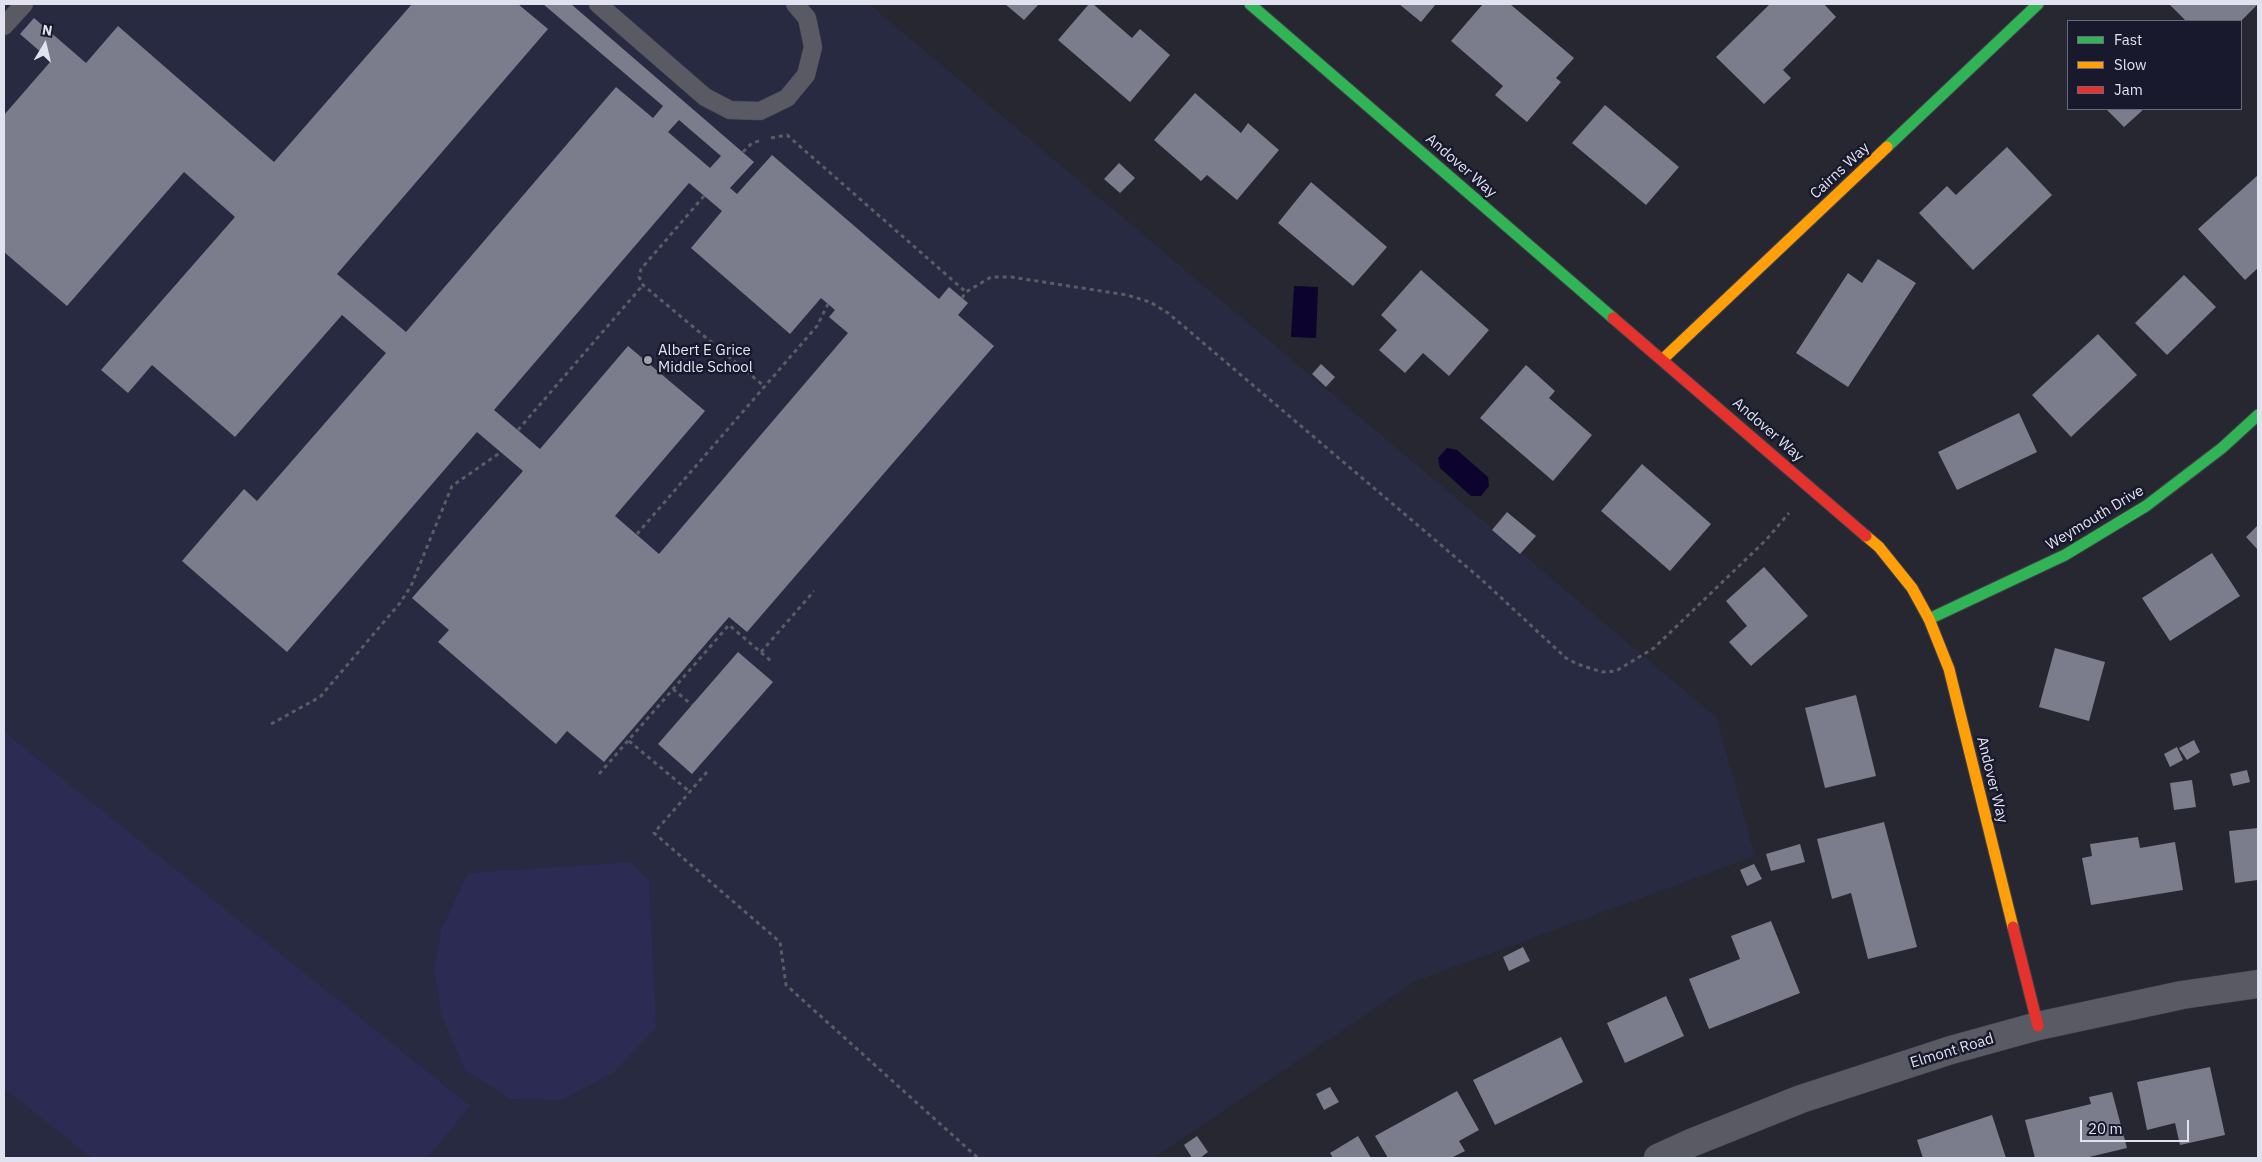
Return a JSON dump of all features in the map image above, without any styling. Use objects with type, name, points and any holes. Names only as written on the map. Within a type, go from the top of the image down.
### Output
[{"type":"street","name":"Andover Way","points":[[1250,4],[1879,547],[1912,588],[1929,619],[1949,668],[2038,1026]]},
{"type":"street","name":"Cairns Way","points":[[1663,359],[2038,4]]},
{"type":"street","name":"Weymouth Drive","points":[[1929,619],[2065,555],[2146,506],[2222,448],[2258,415]]},
{"type":"street","name":"Elmont Road","points":[[1658,1158],[1801,1099],[1951,1050],[2038,1026],[2182,996],[2258,984]]},
{"type":"lane","points":[[4,26],[24,4]]},
{"type":"lane","points":[[598,4],[705,97],[730,110],[760,111],[787,98],[806,75],[813,47],[808,18],[796,4]]},
{"type":"path","points":[[743,152],[752,143],[787,134],[966,292]]},
{"type":"path","points":[[704,196],[641,269],[639,277],[643,285],[764,386]]},
{"type":"path","points":[[962,298],[966,292],[991,277],[1011,277],[1127,295],[1156,306],[1175,319],[1481,579],[1566,658],[1577,664],[1602,672],[1616,671],[1654,648],[1766,540],[1811,488]]},
{"type":"path","points":[[518,430],[643,285]]},
{"type":"path","points":[[637,534],[817,326],[828,304]]},
{"type":"path","points":[[271,724],[320,697],[400,603],[411,586],[452,486],[501,452]]},
{"type":"path","points":[[761,652],[814,591]]},
{"type":"path","points":[[599,774],[728,625],[771,660]]},
{"type":"path","points":[[673,690],[692,705]]},
{"type":"path","points":[[629,741],[690,792]]},
{"type":"path","points":[[707,772],[654,833],[780,942],[786,985],[978,1158]]},
{"type":"shaded area","name":"Albert E Grice Middle School","points":[[4,4],[869,4],[1716,717],[1755,856],[1416,981],[1153,1158],[4,1158]]},
{"type":"shaded area","points":[[1294,286],[1318,287],[1316,338],[1291,337]]},
{"type":"shaded area","points":[[1447,448],[1457,450],[1488,477],[1489,486],[1481,496],[1471,496],[1440,468],[1438,458]]},
{"type":"shaded area","points":[[4,732],[470,1106],[427,1158],[92,1158],[4,1088]]},
{"type":"shaded area","points":[[631,862],[649,880],[656,1027],[614,1072],[561,1100],[511,1099],[466,1071],[443,1020],[434,970],[441,931],[468,873]]},
{"type":"building","points":[[412,4],[518,4],[548,29],[337,274],[406,332],[616,87],[653,118],[663,106],[543,4],[571,4],[754,162],[730,188],[737,194],[772,155],[939,299],[949,287],[968,303],[958,315],[994,346],[747,632],[729,617],[604,762],[567,731],[556,744],[438,642],[449,630],[412,598],[523,471],[477,432],[287,652],[182,561],[244,489],[257,501],[386,353],[342,315],[235,437],[152,365],[128,393],[101,370],[235,217],[184,172],[67,306],[4,252],[4,115],[51,61],[20,34],[34,18],[86,63],[118,26],[274,162]],"holes":[[[679,120],[721,156],[710,168],[668,132]],[[689,183],[722,211],[691,248],[790,334],[821,298],[835,310],[829,317],[848,333],[659,554],[615,516],[705,411],[628,346],[540,449],[494,410]]]},
{"type":"building","points":[[1005,4],[1039,4],[1024,20]]},
{"type":"building","points":[[1089,4],[1093,4],[1132,38],[1140,29],[1170,55],[1130,102],[1058,40]]},
{"type":"building","points":[[1399,4],[1436,4],[1421,22]]},
{"type":"building","points":[[1483,4],[1510,4],[1574,58],[1556,78],[1561,82],[1527,122],[1495,95],[1503,86],[1451,41]]},
{"type":"building","points":[[1770,4],[1824,4],[1836,17],[1783,70],[1791,78],[1764,104],[1716,57]]},
{"type":"building","points":[[2169,4],[2258,4],[2242,20],[2185,20]]},
{"type":"building","points":[[1195,93],[1241,133],[1248,123],[1279,150],[1237,200],[1207,175],[1201,181],[1154,140]]},
{"type":"building","points":[[1605,105],[1679,167],[1646,205],[1572,143]]},
{"type":"building","points":[[2107,110],[2143,110],[2124,127]]},
{"type":"building","points":[[2007,147],[2052,195],[1973,270],[1919,213],[1947,186],[1956,195]]},
{"type":"building","points":[[1119,163],[1135,178],[1120,193],[1104,179]]},
{"type":"building","points":[[2258,175],[2258,268],[2245,280],[2198,229]]},
{"type":"building","points":[[1311,182],[1387,247],[1353,286],[1278,223]]},
{"type":"building","points":[[1878,259],[1916,283],[1848,387],[1796,353],[1848,273],[1862,283]]},
{"type":"building","points":[[1421,270],[1489,330],[1449,376],[1423,353],[1405,373],[1379,350],[1397,330],[1381,315]]},
{"type":"building","points":[[2184,275],[2216,307],[2167,355],[2135,323]]},
{"type":"building","points":[[2098,334],[2137,375],[2071,437],[2032,395]]},
{"type":"building","points":[[1321,364],[1335,377],[1326,387],[1312,374]]},
{"type":"building","points":[[1526,365],[1555,391],[1549,398],[1592,435],[1553,481],[1480,418]]},
{"type":"building","points":[[2019,413],[2037,452],[1957,490],[1938,452]]},
{"type":"building","points":[[1642,464],[1711,524],[1670,571],[1601,511]]},
{"type":"building","points":[[1507,512],[1536,536],[1520,554],[1492,530]]},
{"type":"building","points":[[2258,525],[2258,550],[2246,537]]},
{"type":"building","points":[[2212,553],[2240,596],[2170,641],[2142,598]]},
{"type":"building","points":[[1764,567],[1808,616],[1751,666],[1729,642],[1747,626],[1726,601]]},
{"type":"building","points":[[2055,648],[2105,662],[2089,721],[2039,707]]},
{"type":"building","points":[[738,652],[773,682],[692,774],[658,744]]},
{"type":"building","points":[[1856,695],[1876,776],[1825,788],[1805,708]]},
{"type":"building","points":[[2194,740],[2200,752],[2187,760],[2179,748]]},
{"type":"building","points":[[2177,747],[2183,760],[2170,767],[2164,754]]},
{"type":"building","points":[[2247,770],[2250,782],[2233,786],[2230,774]]},
{"type":"building","points":[[2192,780],[2196,807],[2174,810],[2170,783]]},
{"type":"building","points":[[1884,822],[1917,947],[1868,959],[1851,893],[1832,899],[1817,839]]},
{"type":"building","points":[[2258,828],[2258,880],[2235,883],[2229,831]]},
{"type":"building","points":[[2138,837],[2140,848],[2175,842],[2183,890],[2091,905],[2082,858],[2092,856],[2090,844]]},
{"type":"building","points":[[1800,844],[1805,862],[1771,871],[1766,854]]},
{"type":"building","points":[[1754,864],[1762,879],[1747,886],[1740,870]]},
{"type":"building","points":[[1771,921],[1800,993],[1709,1029],[1689,979],[1740,959],[1731,936]]},
{"type":"building","points":[[1523,947],[1530,961],[1509,971],[1503,957]]},
{"type":"building","points":[[1666,996],[1684,1036],[1625,1063],[1607,1023]]},
{"type":"building","points":[[1561,1037],[1583,1082],[1495,1125],[1473,1080]]},
{"type":"building","points":[[2210,1067],[2225,1135],[2180,1145],[2175,1123],[2147,1130],[2137,1082]]},
{"type":"building","points":[[1330,1087],[1339,1102],[1324,1110],[1316,1094]]},
{"type":"building","points":[[1457,1091],[1479,1130],[1459,1141],[1465,1151],[1451,1158],[1388,1158],[1375,1136]]},
{"type":"building","points":[[2112,1092],[2127,1148],[2085,1158],[2035,1158],[2025,1120],[2091,1104],[2089,1097]]},
{"type":"building","points":[[1992,1115],[2006,1158],[1923,1158],[1917,1140]]},
{"type":"building","points":[[1197,1136],[1208,1152],[1200,1158],[1192,1158],[1184,1145]]},
{"type":"building","points":[[1358,1136],[1371,1158],[1333,1158],[1330,1153]]},
{"type":"traffic: fast","points":[[1250,4],[1613,318]]},
{"type":"traffic: fast","points":[[1887,147],[2038,4]]},
{"type":"traffic: fast","points":[[1929,619],[2065,555],[2146,506],[2222,448],[2258,415]]},
{"type":"traffic: slow","points":[[1663,359],[1887,147]]},
{"type":"traffic: slow","points":[[1866,536],[1879,547],[1912,588],[1929,619],[1949,669],[2013,927]]},
{"type":"traffic: jam","points":[[1613,318],[1866,536]]},
{"type":"traffic: jam","points":[[2013,927],[2038,1026]]},
{"type":"place","name":"Albert E Grice Middle School","points":[[648,360]]}]
